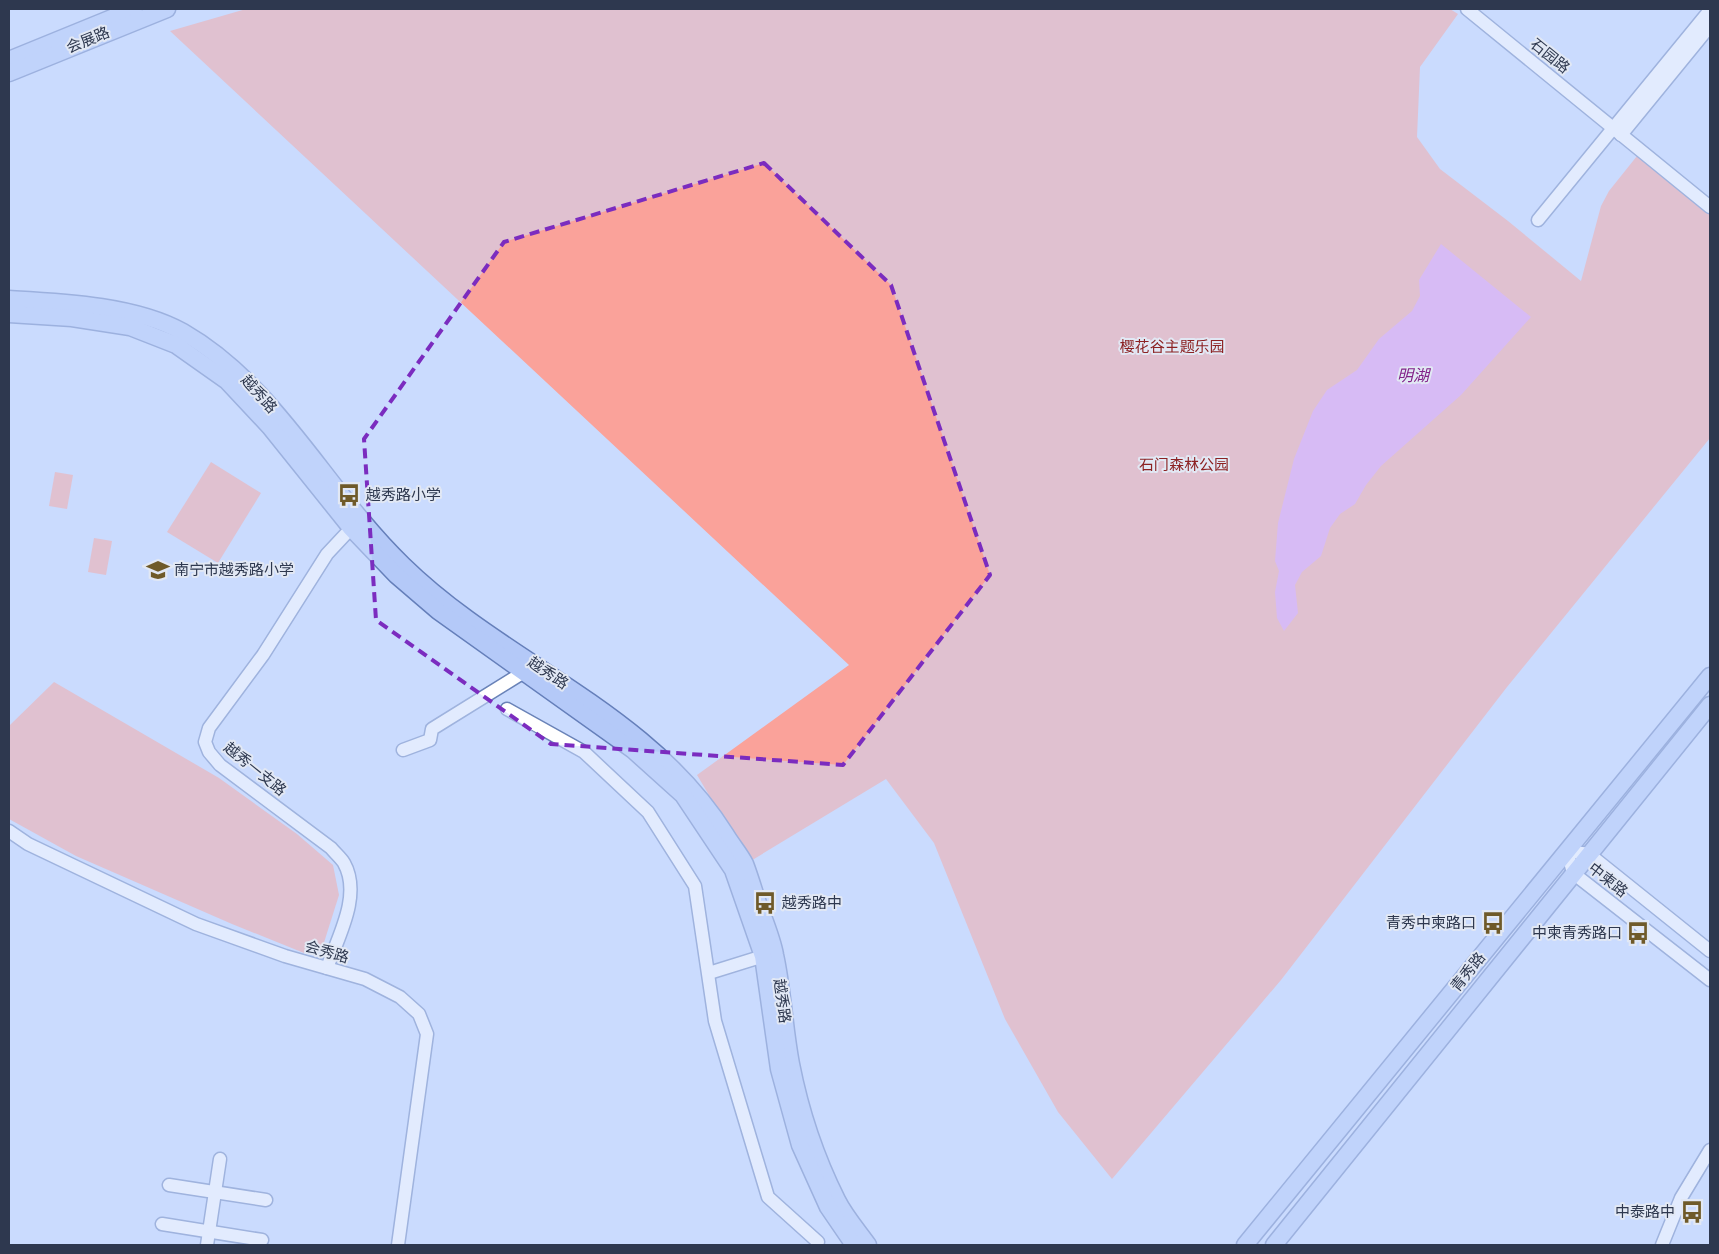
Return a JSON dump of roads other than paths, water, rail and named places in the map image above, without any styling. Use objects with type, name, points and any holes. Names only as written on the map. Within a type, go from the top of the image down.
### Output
[{"type":"main road","name":"会展路","points":[[9,60],[134,9]]},
{"type":"main road","name":"会展路","points":[[9,73],[167,9]]},
{"type":"main road","name":"越秀路","points":[[9,299],[76,303],[137,315],[181,331],[235,368],[278,415],[355,524],[447,603],[648,744],[692,787],[716,819],[745,865],[769,954],[791,1066],[812,1143],[838,1202],[868,1245]]},
{"type":"main road","name":"越秀路","points":[[9,314],[72,318],[130,327],[176,345],[232,386],[355,524],[396,575],[438,611],[634,750],[683,795],[733,870],[769,954],[779,1069],[800,1146],[828,1207],[854,1245]]},
{"type":"main road","name":"青秀路","points":[[1245,1245],[1710,676]]},
{"type":"main road","name":"青秀路","points":[[1275,1245],[1588,854],[1710,705]]},
{"type":"street","name":"石园路","points":[[1467,9],[1710,207]]},
{"type":"street","points":[[1617,132],[1710,10]]},
{"type":"street","points":[[1538,220],[1710,26]]},
{"type":"street","name":"越秀一支路","points":[[327,968],[350,902],[350,882],[344,863],[331,848],[220,765],[209,752],[205,742],[209,728],[263,655],[327,554],[355,524]]},
{"type":"street","points":[[402,750],[430,740],[432,728],[524,672]]},
{"type":"street","points":[[507,709],[584,752],[648,812],[695,886],[716,1021],[768,1197],[818,1242]]},
{"type":"street","name":"会秀路","points":[[9,832],[28,844],[196,924],[285,956],[365,979],[400,997],[419,1014],[427,1034],[398,1245]]},
{"type":"street","name":"中柬路","points":[[1710,951],[1588,854],[1567,851],[1573,873],[1710,980]]},
{"type":"street","points":[[710,973],[769,954]]},
{"type":"street","points":[[1662,1245],[1681,1198],[1710,1150]]},
{"type":"street","points":[[207,1245],[220,1159]]},
{"type":"street","points":[[169,1185],[266,1200]]},
{"type":"street","points":[[162,1224],[262,1240]]},
{"type":"water","name":"明湖","points":[[1441,244],[1531,317],[1461,395],[1381,466],[1366,485],[1355,504],[1340,514],[1330,528],[1321,556],[1302,572],[1295,585],[1298,613],[1284,631],[1277,618],[1275,592],[1279,571],[1275,561],[1278,523],[1294,459],[1313,411],[1327,390],[1357,370],[1379,339],[1412,311],[1420,296],[1419,280]]},
{"type":"place","name":"越秀路小学","points":[[349,495]]},
{"type":"place","name":"南宁市越秀路小学","points":[[158,570]]},
{"type":"place","name":"越秀路中","points":[[765,903]]},
{"type":"place","name":"青秀中柬路口","points":[[1493,923]]},
{"type":"place","name":"中柬青秀路口","points":[[1638,933]]},
{"type":"place","name":"中泰路中","points":[[1692,1212]]},
{"type":"park label","name":"樱花谷主题乐园","points":[[1172,347]]},
{"type":"park label","name":"石门森林公园","points":[[1184,465]]}]
